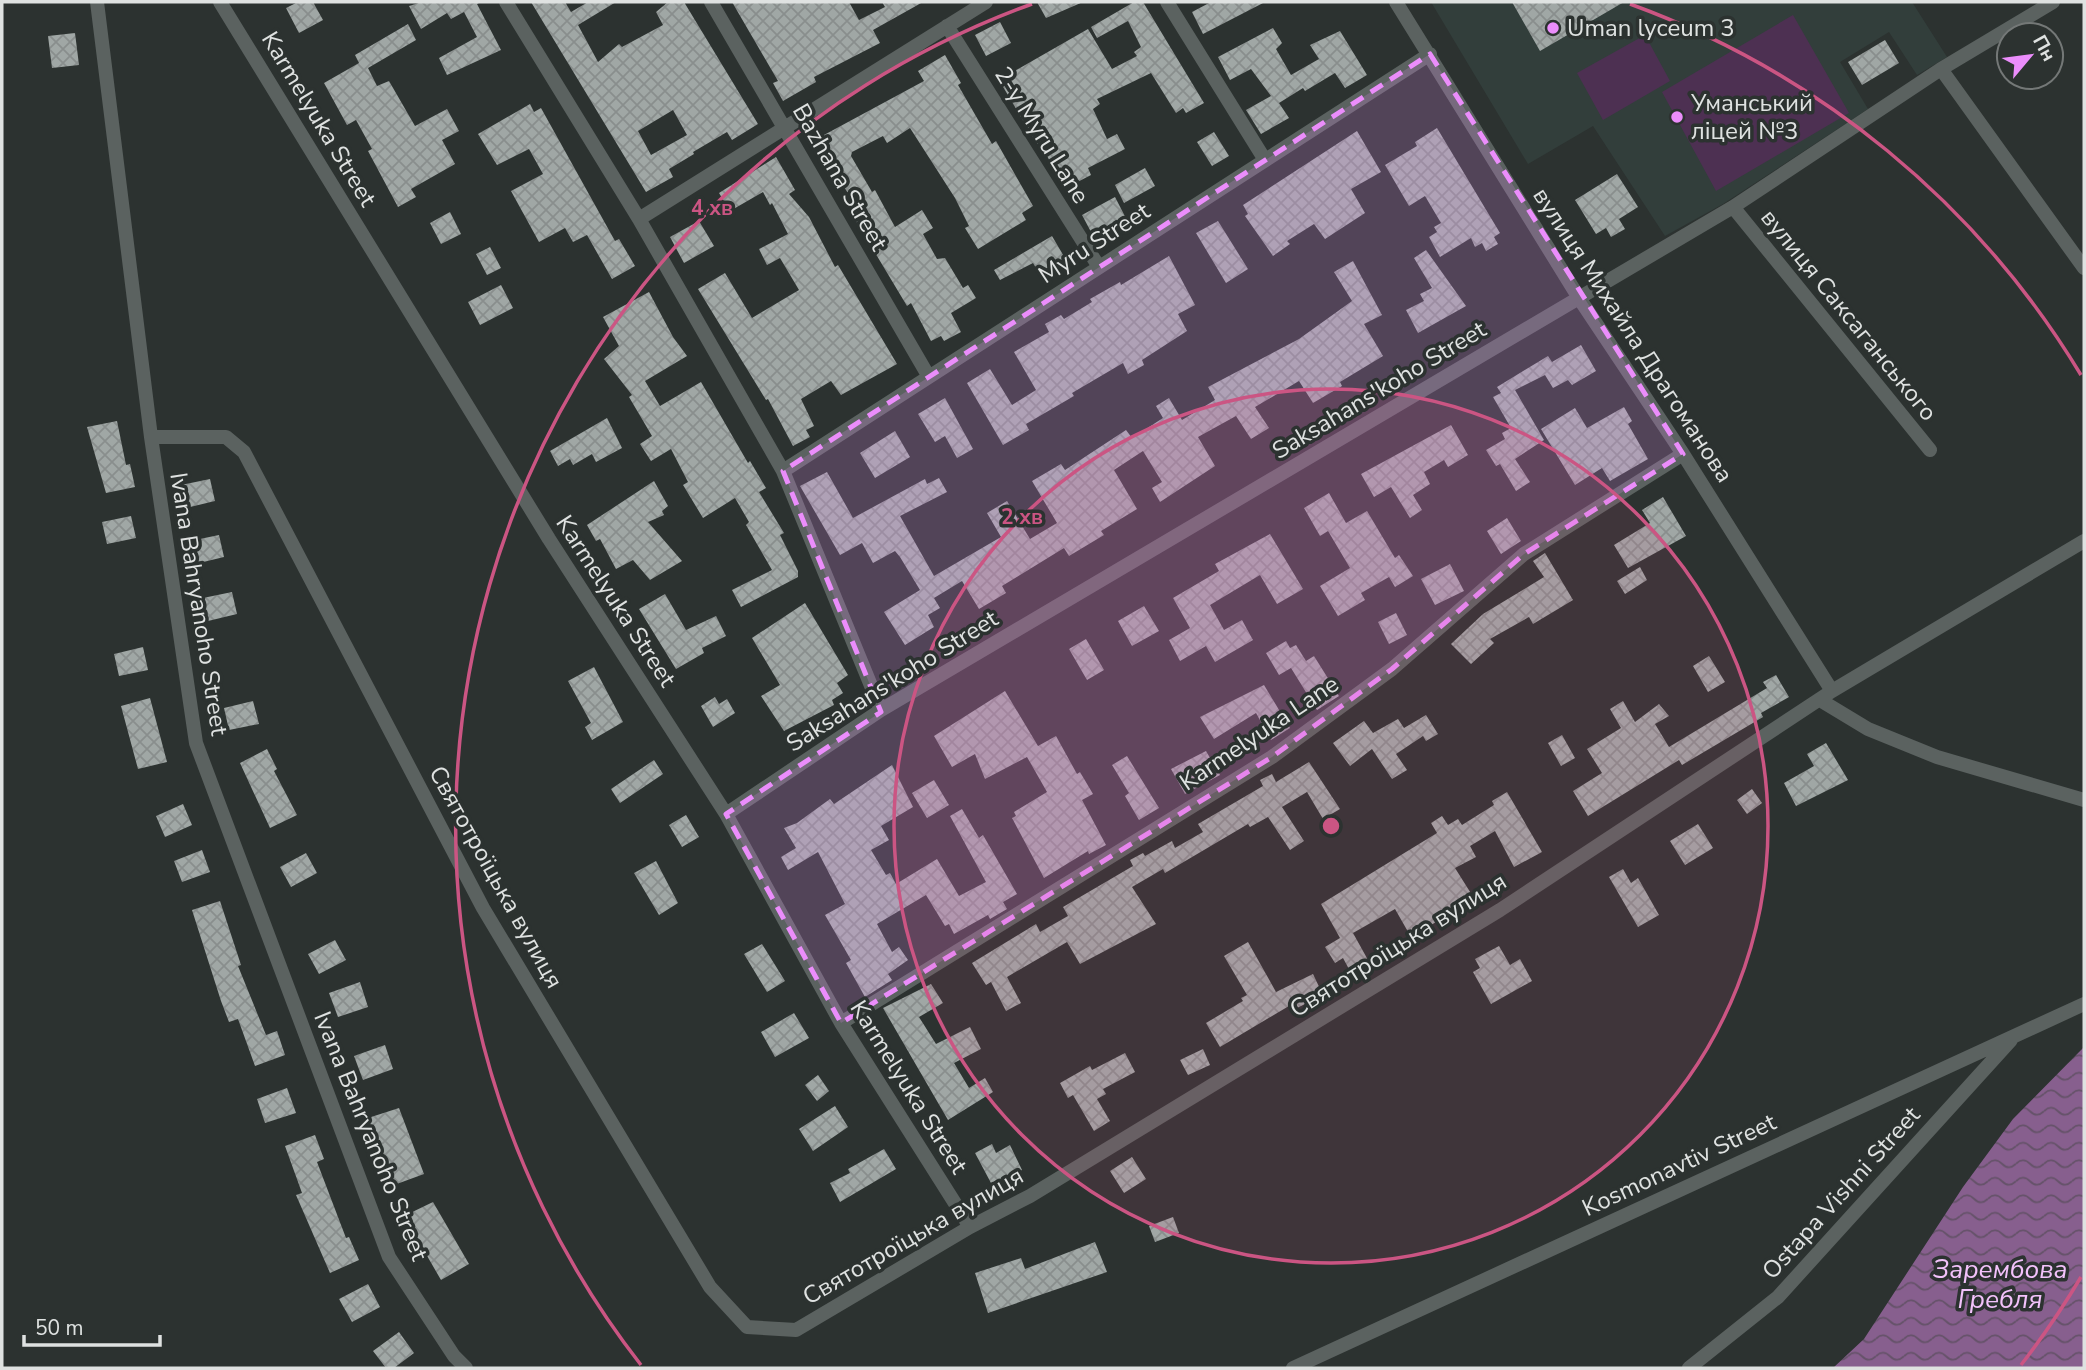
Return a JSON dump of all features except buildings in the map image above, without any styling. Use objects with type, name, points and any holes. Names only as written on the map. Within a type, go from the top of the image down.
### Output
[{"type":"street","name":"Ivana Bahryanoho Street","points":[[97,2],[151,437],[195,743],[389,1256],[454,1356],[466,1368]]},
{"type":"street","name":"Karmelyuka Street","points":[[220,2],[549,539],[726,814],[841,1023],[970,1227]]},
{"type":"street","points":[[506,2],[639,219],[783,471],[881,710]]},
{"type":"street","name":"Bazhana Street","points":[[711,2],[929,377]]},
{"type":"street","points":[[639,219],[986,2]]},
{"type":"street","points":[[1167,2],[1265,160]]},
{"type":"street","name":"вулиця Михайла Драгоманова","points":[[1396,2],[1579,298],[1683,454],[1826,696]]},
{"type":"street","name":"Saksahansʹkoho Street","points":[[726,814],[881,710],[1733,207],[1941,69],[2053,2]]},
{"type":"street","name":"2-y Myru Lane","points":[[947,26],[1099,267]]},
{"type":"street","name":"Myru Street","points":[[783,471],[1430,54]]},
{"type":"street","points":[[1941,69],[2084,268]]},
{"type":"street","name":"вулиця Саксаганського","points":[[1733,207],[1930,450]]},
{"type":"street","name":"Святотроїцька вулиця","points":[[151,437],[226,437],[244,452],[483,908],[710,1287],[747,1327],[796,1330],[970,1227],[1030,1196],[1500,911],[1826,696],[2084,541]]},
{"type":"street","name":"Karmelyuka Lane","points":[[841,1023],[1272,757],[1392,669],[1524,554],[1683,454]]},
{"type":"street","points":[[1826,696],[1868,729],[1937,757],[2084,800]]},
{"type":"street","name":"Kosmonavtiv Street","points":[[1293,1368],[2084,1004]]},
{"type":"street","name":"Ostapa Vishni Street","points":[[1689,1368],[1777,1297],[2015,1036]]},
{"type":"highlighted area","points":[[1430,54],[1683,454],[1524,554],[1392,669],[1272,757],[841,1023],[726,814],[881,712],[783,471]]},
{"type":"shaded area","name":"Уманський ліцей №3","points":[[1431,2],[1912,2],[1947,57],[1917,75],[1889,32],[1840,62],[1868,109],[1723,204],[1665,236],[1593,126],[1528,164]]},
{"type":"shaded area","points":[[1793,15],[1849,113],[1716,191],[1662,92]]},
{"type":"shaded area","points":[[1645,35],[1670,81],[1603,120],[1577,73]]},
{"type":"water","name":"Зарембова Гребля","points":[[2084,1047],[2084,1368],[1833,1368],[1864,1339],[1963,1187],[2013,1119]]},
{"type":"place","name":"Uman lyceum 3","points":[[1553,28]]},
{"type":"place","name":"Уманський ліцей №3","points":[[1677,117]]}]
